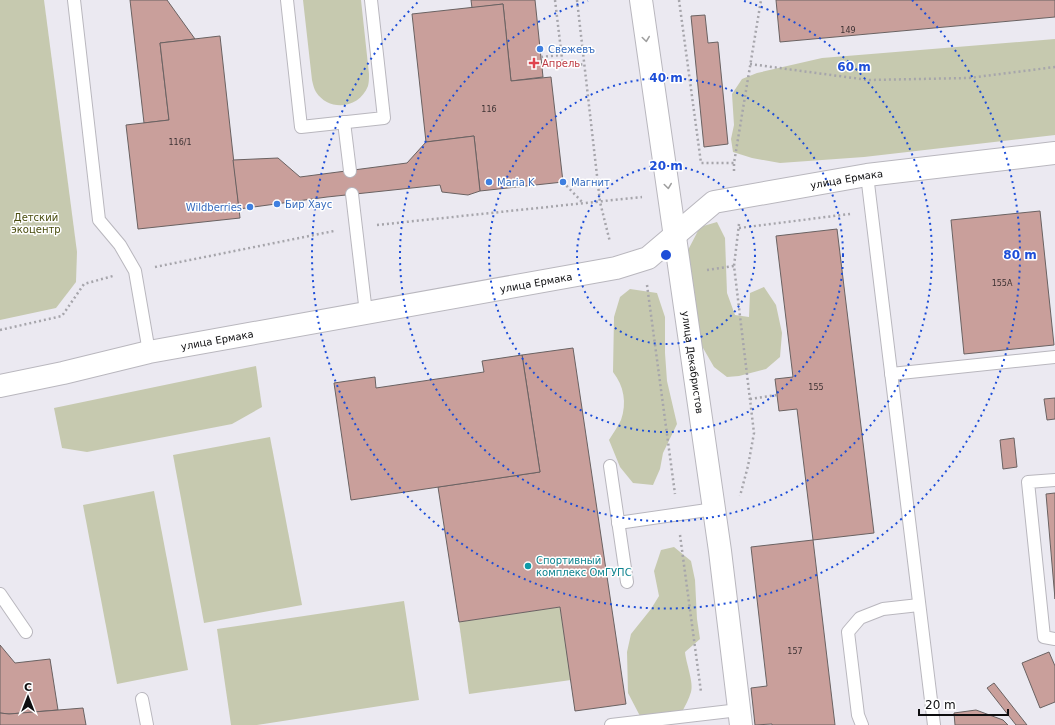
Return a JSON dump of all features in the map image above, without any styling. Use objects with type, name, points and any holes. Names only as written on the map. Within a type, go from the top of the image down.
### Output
[{"type":"street","name":"улица Декабристов","points":[[641,0],[714,508],[740,718]]},
{"type":"street","name":"улица Ермака","points":[[0,386],[63,373],[149,352],[616,268],[648,258],[714,202],[867,175],[1055,153]]},
{"type":"lane","points":[[74,0],[99,220],[120,245],[135,270],[149,352]]},
{"type":"lane","points":[[287,0],[301,127],[384,118],[371,0]]},
{"type":"lane","points":[[344,122],[350,171]]},
{"type":"lane","points":[[867,175],[934,725]]},
{"type":"lane","points":[[352,194],[366,313]]},
{"type":"lane","points":[[891,374],[1055,357]]},
{"type":"lane","points":[[610,466],[627,582]]},
{"type":"lane","points":[[1055,480],[1028,482],[1044,637],[1055,640]]},
{"type":"lane","points":[[618,523],[714,508]]},
{"type":"lane","points":[[0,594],[26,632]]},
{"type":"lane","points":[[862,725],[858,715],[848,632],[860,618],[882,609],[919,605]]},
{"type":"lane","points":[[142,699],[147,725]]},
{"type":"lane","points":[[610,725],[740,718]]},
{"type":"path","points":[[555,0],[563,67],[584,64]]},
{"type":"path","points":[[577,0],[600,202],[610,242]]},
{"type":"path","points":[[679,0],[701,163],[734,163],[760,0]]},
{"type":"path","points":[[541,57],[561,55]]},
{"type":"path","points":[[750,64],[868,80],[969,78],[1055,67]]},
{"type":"path","points":[[563,182],[584,204]]},
{"type":"path","points":[[0,330],[62,316],[84,284],[135,270],[356,227],[669,194]]},
{"type":"path","points":[[739,228],[871,211]]},
{"type":"path","points":[[704,270],[734,266],[754,433],[748,466],[738,501]]},
{"type":"path","points":[[750,399],[777,395]]},
{"type":"green space","name":"Детский экоцентр","points":[[0,0],[44,0],[77,252],[76,282],[56,308],[0,320]]},
{"type":"green space","points":[[303,0],[361,0],[369,82],[364,94],[351,103],[336,105],[328,103],[315,91],[312,80]]},
{"type":"green space","points":[[1055,39],[1055,135],[864,157],[780,163],[752,158],[733,152],[731,139],[734,125],[732,94],[742,79],[757,73],[822,58]]},
{"type":"green space","points":[[717,222],[725,238],[727,293],[735,315],[749,317],[750,293],[764,287],[776,305],[782,333],[780,357],[766,369],[739,376],[727,377],[714,367],[699,341],[687,252],[700,227]]},
{"type":"green space","points":[[630,289],[657,293],[665,317],[667,381],[677,424],[663,453],[660,469],[653,485],[633,483],[620,467],[609,440],[621,420],[624,407],[622,389],[613,372],[614,317],[620,297]]},
{"type":"green space","points":[[256,366],[262,407],[232,424],[87,452],[62,448],[54,408]]},
{"type":"green space","points":[[270,437],[302,605],[204,623],[173,455]]},
{"type":"green space","points":[[154,491],[188,670],[117,684],[83,505]]},
{"type":"green space","points":[[674,547],[691,561],[695,580],[697,619],[700,639],[685,652],[692,688],[682,712],[640,716],[628,693],[627,652],[631,634],[651,609],[659,596],[654,571],[661,550]]},
{"type":"green space","points":[[404,601],[419,700],[257,725],[231,725],[217,629]]},
{"type":"green space","points":[[560,607],[571,680],[469,694],[459,622]]},
{"type":"building","points":[[130,0],[167,0],[195,39],[160,43],[169,120],[144,123]]},
{"type":"building","points":[[471,0],[535,0],[543,77],[511,81],[503,4],[472,8]]},
{"type":"building","points":[[776,0],[1055,0],[1055,17],[780,42]]},
{"type":"building","points":[[503,4],[511,81],[551,77],[563,182],[480,191],[474,136],[426,142],[412,14]]},
{"type":"building","points":[[705,15],[708,43],[718,42],[728,144],[704,147],[691,16]]},
{"type":"building","points":[[220,36],[240,218],[138,229],[126,125],[169,120],[160,43]]},
{"type":"building","points":[[474,136],[480,191],[468,195],[442,192],[440,185],[327,197],[239,209],[233,160],[278,158],[300,177],[407,163],[426,142]]},
{"type":"building","points":[[1040,211],[1054,345],[964,354],[951,220]]},
{"type":"building","points":[[837,229],[874,533],[813,540],[797,409],[779,411],[775,379],[793,377],[776,236]]},
{"type":"building","name":"Спортивный комплекс ОмГУПС","points":[[573,348],[626,704],[575,711],[560,607],[459,622],[438,487],[540,472],[522,355]]},
{"type":"building","points":[[522,355],[540,472],[351,500],[334,383],[375,377],[376,388],[484,372],[482,361]]},
{"type":"building","points":[[1055,398],[1055,419],[1047,420],[1044,399]]},
{"type":"building","points":[[1014,438],[1017,467],[1003,469],[1000,440]]},
{"type":"building","points":[[1055,493],[1055,599],[1046,494]]},
{"type":"building","points":[[813,540],[835,725],[755,725],[751,688],[767,686],[751,547]]},
{"type":"building","points":[[0,645],[15,663],[50,659],[58,710],[9,714],[0,713]]},
{"type":"building","points":[[1049,652],[1055,666],[1055,702],[1040,708],[1022,663]]},
{"type":"building","points":[[994,683],[1027,725],[1016,725],[987,688]]},
{"type":"building","points":[[83,708],[86,725],[0,725],[0,713],[9,714]]},
{"type":"building","points":[[976,710],[1003,720],[1008,725],[955,725],[954,713]]},
{"type":"place","name":"Свежевъ","points":[[540,49]]},
{"type":"place","name":"Апрель","points":[[534,63]]},
{"type":"place","name":"Maria K","points":[[489,182]]},
{"type":"place","name":"Магнит","points":[[563,182]]},
{"type":"place","name":"Бир Хаус","points":[[277,204]]},
{"type":"place","name":"Wildberries","points":[[250,207]]},
{"type":"place","name":"Спортивный комплекс ОмГУПС","points":[[528,566]]}]
